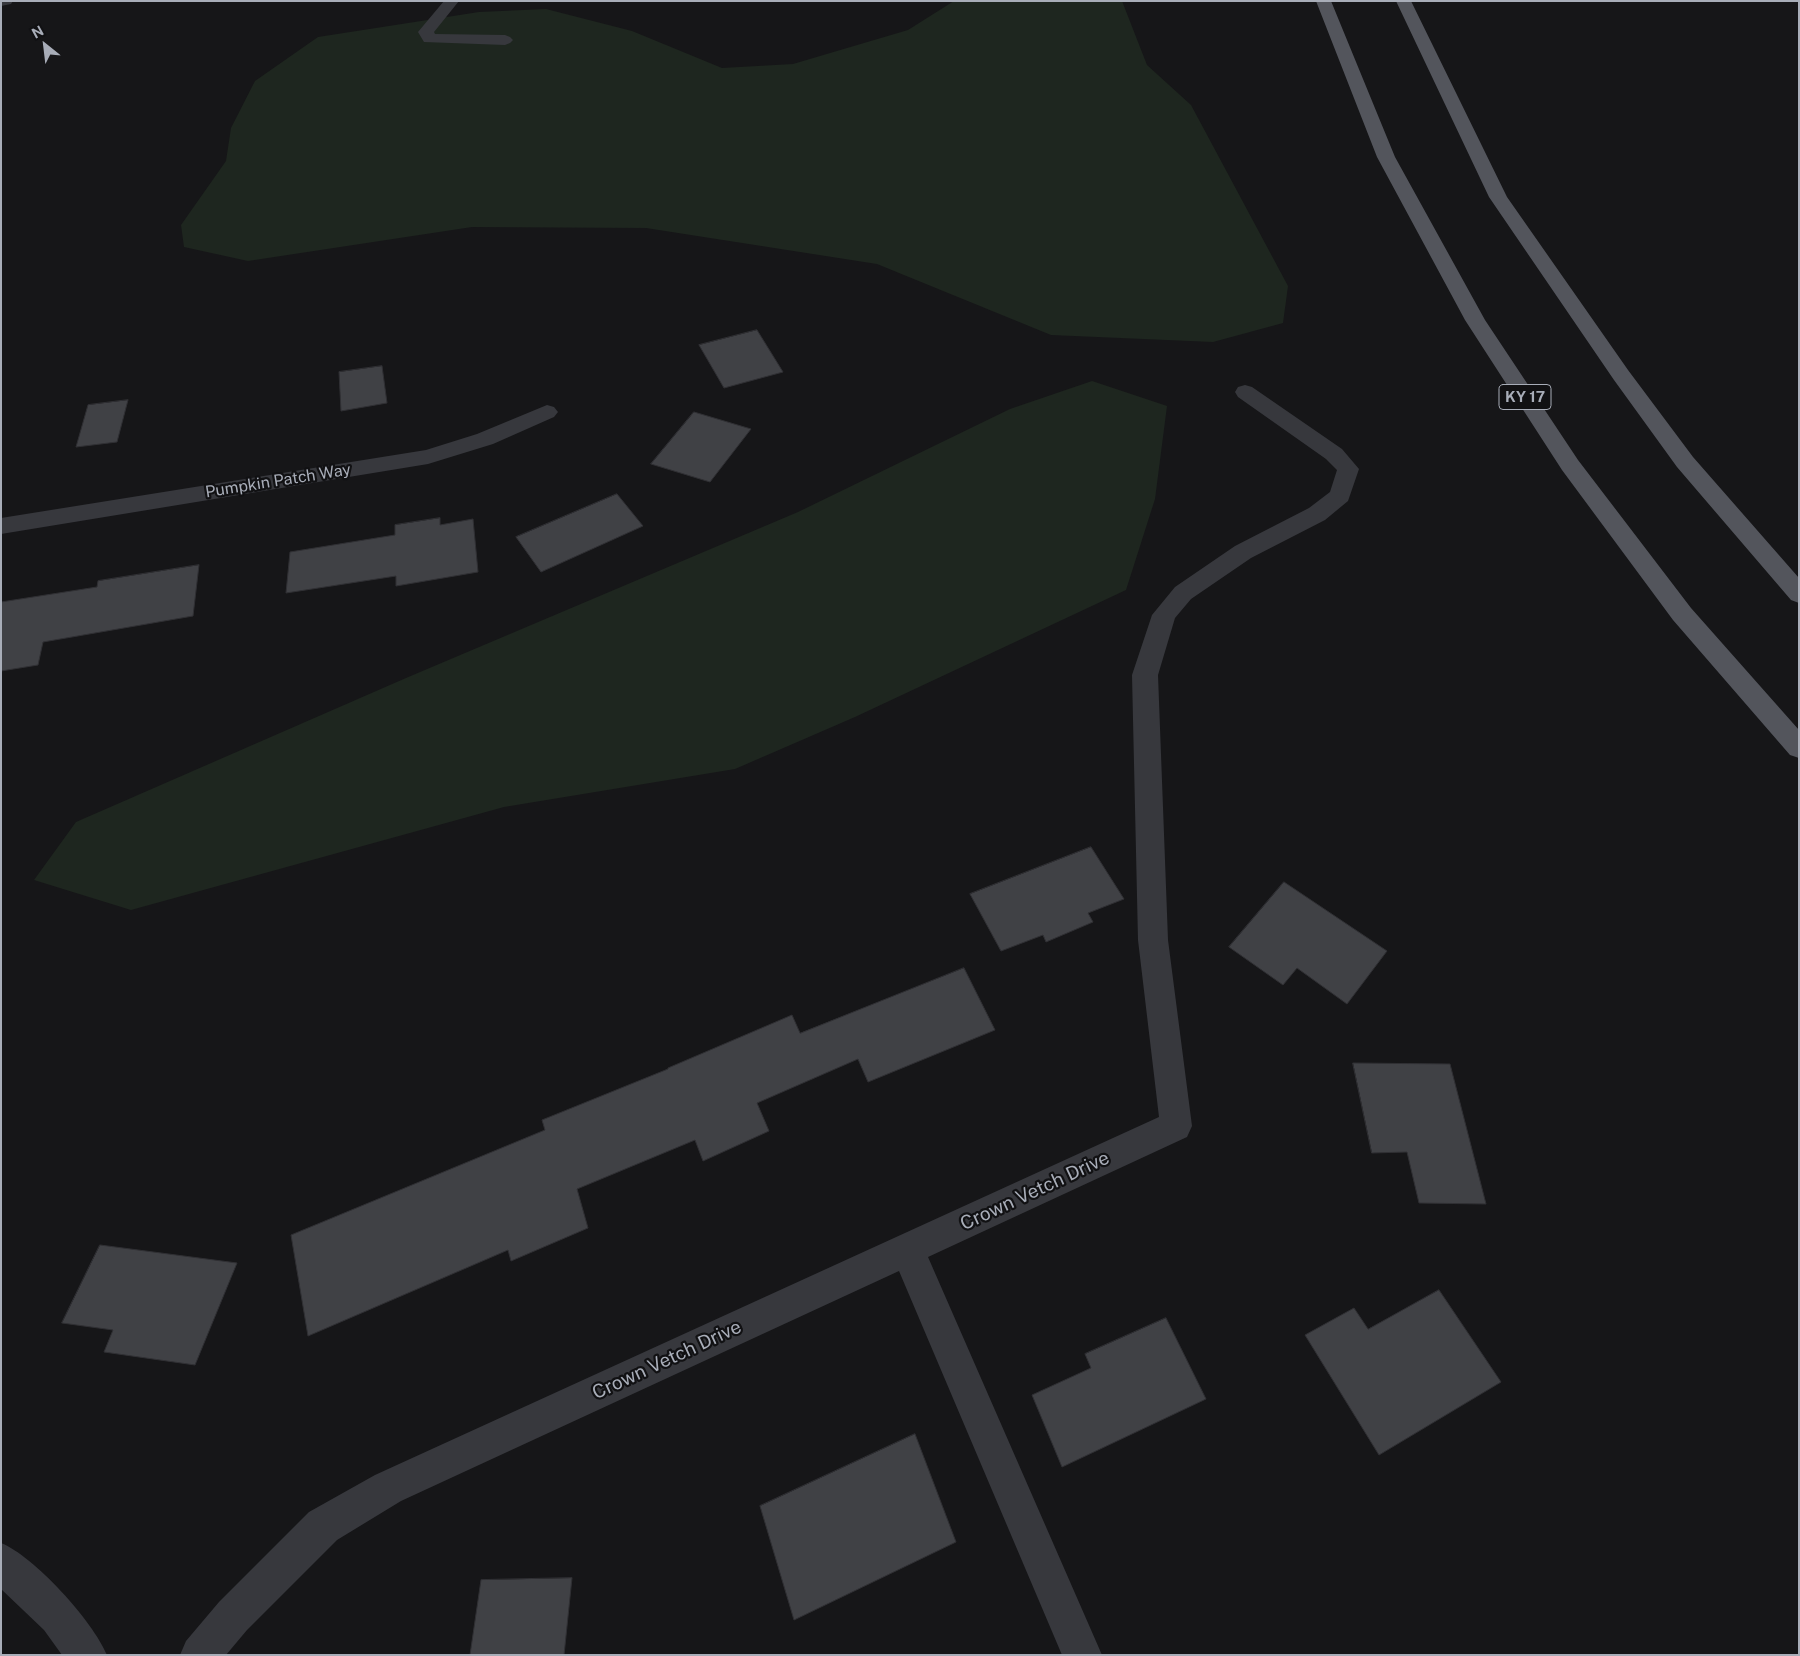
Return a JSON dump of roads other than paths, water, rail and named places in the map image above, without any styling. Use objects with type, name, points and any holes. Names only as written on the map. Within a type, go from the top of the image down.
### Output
[{"type":"main road","name":"KY 17","points":[[1323,1],[1386,157],[1475,320],[1570,465],[1682,614],[1799,748]]},
{"type":"main road","points":[[1403,1],[1498,197],[1621,375],[1685,462],[1799,594]]},
{"type":"street","points":[[1,2],[6,1]]},
{"type":"street","points":[[452,1],[426,32],[429,39],[505,40]]},
{"type":"street","name":"Crown Vetch Drive","points":[[200,1655],[233,1616],[323,1526],[388,1488],[1176,1126],[1153,940],[1145,675],[1164,615],[1183,593],[1243,552],[1317,514],[1340,496],[1348,469],[1334,454],[1245,392]]},
{"type":"street","name":"Pumpkin Patch Way","points":[[1,526],[428,457],[485,439],[547,412]]},
{"type":"street","points":[[908,1249],[1082,1655]]},
{"type":"street","points":[[1,1562],[58,1616],[87,1655]]}]
